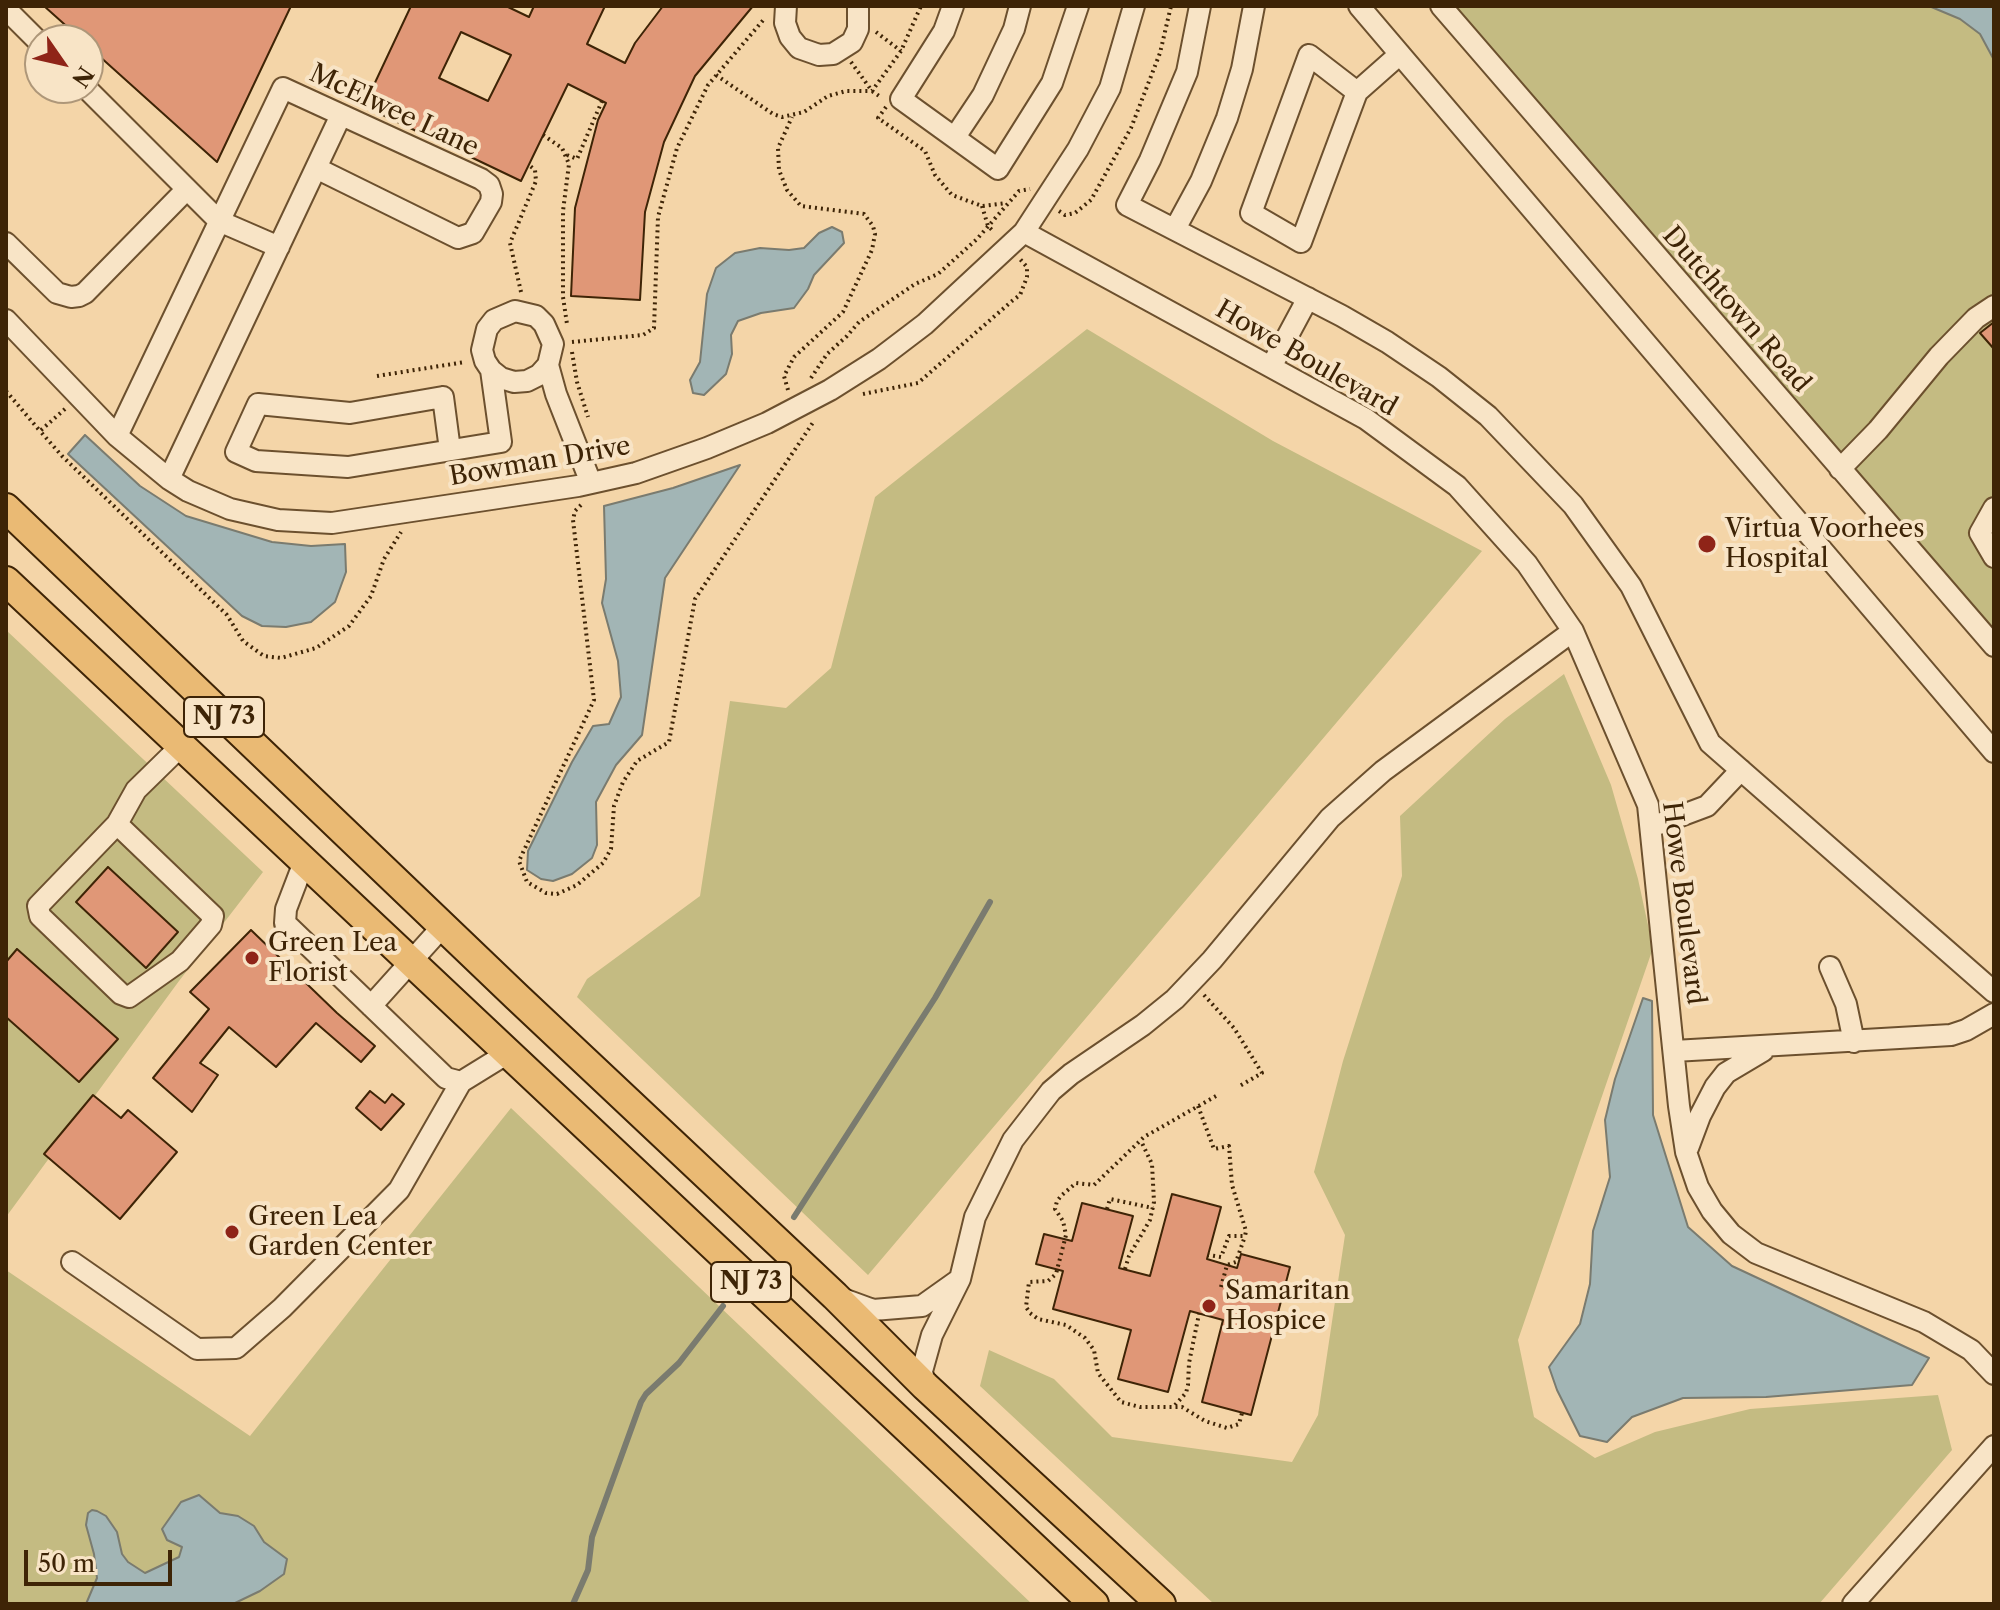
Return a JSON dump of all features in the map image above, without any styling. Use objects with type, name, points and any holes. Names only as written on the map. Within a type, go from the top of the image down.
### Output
[{"type":"highway","name":"NJ 73","points":[[6,508],[835,1296],[925,1386],[1161,1604]]},
{"type":"highway","name":"NJ 73","points":[[6,581],[1094,1604]]},
{"type":"street","points":[[778,9],[790,37],[799,48],[812,54],[826,55],[840,51],[852,42],[858,29],[858,6]]},
{"type":"street","points":[[953,6],[944,31],[901,99],[998,169],[1052,83],[1078,6]]},
{"type":"street","points":[[955,137],[983,95],[1014,29],[1020,6]]},
{"type":"street","name":"Bowman Drive","points":[[6,320],[117,436],[169,479],[230,509],[278,520],[332,523],[591,483],[636,473],[767,423],[830,390],[879,359],[925,324],[1024,232],[1078,149],[1110,88],[1134,6]]},
{"type":"street","points":[[1200,6],[1187,72],[1150,160],[1127,205],[1387,342],[1439,377],[1488,416],[1573,505],[1631,586],[1710,743],[1994,992]]},
{"type":"street","points":[[1175,229],[1201,181],[1227,118],[1242,69],[1254,6]]},
{"type":"street","points":[[1359,6],[1994,752]]},
{"type":"street","name":"Dutchtown Road","points":[[1441,6],[1994,646]]},
{"type":"street","points":[[6,9],[24,27]]},
{"type":"street","points":[[1357,92],[1309,55],[1251,213],[1301,242],[1357,92],[1400,54]]},
{"type":"street","name":"McElwee Lane","points":[[117,436],[283,88],[481,179],[489,185],[491,202],[473,233],[458,238],[316,168]]},
{"type":"street","points":[[102,104],[219,221],[279,247]]},
{"type":"street","points":[[169,479],[341,115]]},
{"type":"street","points":[[6,243],[57,293],[79,296],[187,189]]},
{"type":"street","name":"Howe Boulevard","points":[[1024,232],[1366,419],[1457,486],[1527,564],[1573,631],[1648,805],[1686,1152],[1698,1187],[1731,1234],[1756,1253],[1924,1322],[1971,1350],[1994,1374]]},
{"type":"street","points":[[1271,367],[1308,298]]},
{"type":"street","points":[[1840,469],[1878,430],[1939,356],[1976,318],[1994,306]]},
{"type":"street","points":[[450,450],[443,397],[350,413],[258,404],[236,452],[256,461],[348,467],[501,442],[491,370],[482,350],[487,329],[494,320],[515,311],[536,316],[550,333],[552,355],[548,365],[539,375],[527,381],[514,382],[501,378],[491,370]]},
{"type":"street","points":[[548,365],[556,394],[591,483]]},
{"type":"street","points":[[1994,508],[1980,533],[1994,557]]},
{"type":"street","points":[[925,1386],[922,1371],[932,1335],[960,1279],[975,1217],[1013,1140],[1051,1091],[1175,999],[1330,818],[1383,771],[1573,631]]},
{"type":"street","points":[[117,824],[213,916],[211,925],[180,961],[129,997],[121,994],[40,916],[38,906],[117,824],[136,790],[181,746]]},
{"type":"street","points":[[1651,827],[1707,806],[1741,770]]},
{"type":"street","points":[[304,862],[286,909],[285,923],[446,1078],[461,1082]]},
{"type":"street","points":[[371,1006],[409,960],[443,926]]},
{"type":"street","points":[[1830,967],[1846,1004],[1854,1042]]},
{"type":"street","points":[[1674,1051],[1951,1035],[1994,1014]]},
{"type":"street","points":[[1686,1152],[1700,1116],[1726,1073],[1770,1047]]},
{"type":"street","points":[[72,1262],[197,1349],[236,1348],[282,1308],[399,1190],[461,1082],[508,1053]]},
{"type":"street","points":[[835,1296],[873,1310],[922,1306],[960,1279]]},
{"type":"street","points":[[1853,1604],[1994,1446]]},
{"type":"path","points":[[872,91],[901,51],[921,6]]},
{"type":"path","points":[[808,382],[827,354],[859,322],[915,284],[938,274],[1025,188],[1065,215],[1075,213],[1091,200],[1131,128],[1160,53],[1171,6]]},
{"type":"path","points":[[570,342],[643,335],[654,328],[658,217],[677,148],[708,85],[778,9]]},
{"type":"path","points":[[858,29],[876,32],[901,51]]},
{"type":"path","points":[[716,75],[773,114],[792,117],[828,96],[846,91],[872,91],[889,103],[878,118],[925,151],[935,175],[952,195],[982,206],[1009,203]]},
{"type":"path","points":[[543,135],[555,141],[567,155],[577,159],[602,101]]},
{"type":"path","points":[[788,393],[784,376],[794,357],[843,312],[875,242],[873,226],[864,214],[801,206],[787,190],[779,170],[778,148],[792,117]]},
{"type":"path","points":[[567,155],[569,164],[563,211],[563,297],[577,382],[590,423]]},
{"type":"path","points":[[521,294],[510,243],[536,181],[535,170],[529,165]]},
{"type":"path","points":[[859,395],[918,383],[1020,295],[1027,277],[1027,267],[988,226],[982,206]]},
{"type":"path","points":[[780,397],[799,386]]},
{"type":"path","points":[[6,391],[62,456],[227,615],[243,641],[264,656],[281,658],[316,648],[349,626],[371,596],[392,545],[417,510]]},
{"type":"path","points":[[40,431],[79,396]]},
{"type":"path","points":[[582,504],[575,511],[573,520],[594,700],[519,861],[527,882],[546,893],[557,894],[577,885],[603,863],[611,849],[614,806],[623,782],[637,761],[669,742],[695,599],[816,419],[803,426]]},
{"type":"path","points":[[1191,982],[1234,1028],[1262,1073],[1238,1087]]},
{"type":"path","points":[[1216,1096],[1141,1141],[1094,1185],[1076,1183],[1070,1186],[1057,1201],[1055,1209],[1063,1221],[1066,1235],[1056,1274],[1048,1281],[1029,1282],[1026,1307],[1038,1319],[1066,1325],[1085,1338],[1094,1350],[1098,1373],[1121,1402],[1140,1407],[1175,1405],[1214,1425],[1227,1428],[1239,1424],[1242,1413]]},
{"type":"path","points":[[1198,1106],[1214,1149],[1229,1146],[1232,1185],[1244,1218],[1242,1252],[1236,1262],[1227,1265],[1221,1287]]},
{"type":"path","points":[[1125,1269],[1132,1250],[1145,1230],[1155,1193],[1154,1172],[1141,1141]]},
{"type":"path","points":[[1107,1209],[1110,1199],[1153,1208]]},
{"type":"path","points":[[1208,1255],[1221,1257],[1229,1236],[1245,1236]]},
{"type":"path","points":[[1175,1405],[1183,1398],[1188,1385],[1199,1314]]},
{"type":"shaded area","points":[[1441,6],[1994,6],[1994,646]]},
{"type":"shaded area","points":[[1929,6],[1994,6],[1994,60],[1980,34],[1960,19]]},
{"type":"shaded area","points":[[832,227],[842,232],[844,243],[814,275],[794,308],[761,313],[738,321],[731,335],[732,354],[726,374],[704,395],[693,393],[690,380],[700,362],[707,294],[716,268],[735,253],[760,248],[804,248],[819,233]]},
{"type":"shaded area","points":[[1087,329],[1273,441],[1482,551],[868,1275],[577,997],[587,979],[700,896],[730,701],[786,708],[831,668],[875,497]]},
{"type":"shaded area","points":[[85,435],[140,486],[186,516],[272,542],[311,546],[345,544],[346,572],[335,602],[311,622],[286,627],[262,626],[242,616],[68,454]]},
{"type":"shaded area","points":[[740,465],[665,578],[642,735],[616,765],[596,802],[597,845],[592,858],[572,874],[553,881],[541,879],[527,870],[528,851],[593,726],[609,724],[621,697],[618,661],[602,603],[606,579],[604,506],[673,488]]},
{"type":"shaded area","points":[[6,630],[263,872],[6,1217]]},
{"type":"shaded area","points":[[1564,674],[1611,785],[1638,879],[1653,948],[1518,1340],[1534,1417],[1595,1458],[1655,1432],[1750,1409],[1938,1395],[1952,1450],[1819,1604],[1214,1604],[980,1386],[989,1350],[1054,1379],[1112,1437],[1292,1462],[1318,1415],[1345,1235],[1314,1172],[1343,1061],[1402,876],[1400,816],[1505,719]]},
{"type":"shaded area","points":[[1643,998],[1652,1001],[1653,1115],[1688,1227],[1732,1266],[1929,1358],[1912,1385],[1766,1397],[1683,1398],[1632,1417],[1607,1442],[1580,1436],[1549,1367],[1580,1324],[1590,1284],[1593,1231],[1610,1177],[1605,1120],[1615,1079]]},
{"type":"shaded area","points":[[511,1108],[1032,1604],[6,1604],[6,1270],[250,1436]]},
{"type":"shaded area","points":[[199,1495],[220,1513],[238,1516],[254,1526],[264,1542],[287,1559],[284,1574],[260,1591],[233,1604],[86,1604],[97,1578],[86,1525],[88,1513],[92,1510],[106,1516],[117,1532],[122,1554],[145,1573],[179,1557],[182,1547],[167,1540],[162,1529],[181,1502]]},
{"type":"building","points":[[44,6],[291,6],[217,162],[104,60],[104,24],[64,24]]},
{"type":"building","points":[[411,6],[506,6],[529,17],[534,6],[605,6],[587,44],[625,63],[635,43],[663,6],[753,6],[695,76],[664,142],[645,212],[640,300],[571,296],[575,208],[598,120],[606,103],[568,84],[521,181],[364,106]],"holes":[[[461,32],[511,55],[488,101],[439,78]]]},
{"type":"building","points":[[1994,322],[1994,349],[1980,333]]},
{"type":"building","points":[[108,867],[178,932],[146,968],[76,902]]},
{"type":"building","points":[[251,930],[375,1046],[361,1062],[316,1023],[276,1067],[229,1027],[200,1063],[218,1075],[192,1112],[153,1078],[209,1009],[190,992]]},
{"type":"building","points":[[17,949],[118,1039],[79,1082],[6,1017],[6,962]]},
{"type":"building","points":[[370,1091],[385,1103],[392,1094],[404,1104],[381,1130],[356,1108]]},
{"type":"building","points":[[93,1095],[121,1118],[128,1110],[177,1152],[120,1219],[44,1154]]},
{"type":"building","name":"Samaritan Hospice","points":[[1172,1194],[1221,1207],[1207,1259],[1237,1268],[1241,1254],[1290,1267],[1251,1415],[1202,1402],[1223,1320],[1190,1311],[1168,1392],[1118,1379],[1131,1330],[1053,1309],[1063,1271],[1036,1264],[1044,1234],[1072,1241],[1082,1203],[1133,1216],[1119,1268],[1150,1276]]},
{"type":"waterway","points":[[794,1217],[935,998],[990,902]]},
{"type":"waterway","points":[[573,1604],[588,1570],[592,1537],[641,1402],[679,1363],[723,1306]]},
{"type":"place","name":"Virtua Voorhees Hospital","points":[[1707,544]]},
{"type":"place","name":"Green Lea Florist","points":[[252,958]]},
{"type":"place","name":"Green Lea Garden Center","points":[[232,1232]]},
{"type":"place","name":"Samaritan Hospice","points":[[1209,1306]]}]
